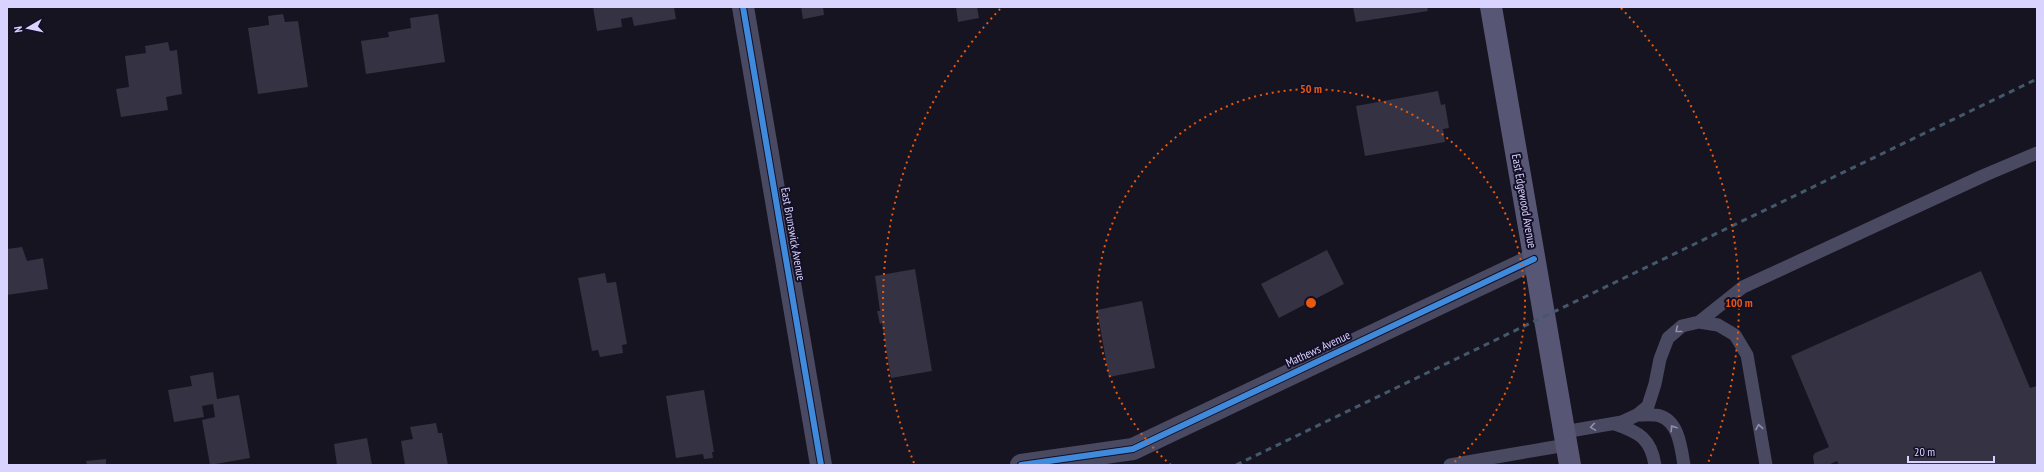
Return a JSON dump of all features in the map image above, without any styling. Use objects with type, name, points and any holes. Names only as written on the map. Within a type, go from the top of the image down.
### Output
[{"type":"main road","name":"East Edgewood Avenue","points":[[1491,7],[1567,447]]},
{"type":"street","name":"East Brunswick Avenue","points":[[743,7],[821,465]]},
{"type":"street","name":"Mathews Avenue","points":[[1020,465],[1133,449],[1534,259]]},
{"type":"lane","points":[[1699,322],[1744,287],[1985,175],[2037,153]]},
{"type":"lane","points":[[1450,465],[1567,447],[1637,415],[1648,406],[1655,384],[1660,359],[1668,338],[1682,326],[1699,322],[1718,325],[1735,335],[1747,355],[1766,465]]},
{"type":"lane","points":[[1637,415],[1659,416],[1670,423],[1679,437],[1684,465]]},
{"type":"lane","points":[[1616,424],[1635,431],[1648,442],[1656,465]]},
{"type":"building","points":[[593,7],[674,7],[676,19],[634,26],[632,17],[621,19],[622,27],[597,31]]},
{"type":"building","points":[[801,7],[823,7],[824,15],[803,19]]},
{"type":"building","points":[[956,7],[977,7],[979,18],[958,22]]},
{"type":"building","points":[[1353,7],[1427,7],[1428,11],[1356,22]]},
{"type":"building","points":[[283,14],[285,22],[298,21],[308,87],[258,94],[248,28],[269,25],[268,16]]},
{"type":"building","points":[[438,14],[445,62],[366,74],[361,41],[389,37],[388,32],[411,28],[410,18]]},
{"type":"building","points":[[168,42],[170,51],[177,50],[182,94],[166,97],[168,110],[121,117],[116,89],[129,87],[125,56],[146,53],[145,46]]},
{"type":"building","points":[[1438,91],[1441,105],[1445,104],[1449,128],[1443,129],[1445,142],[1365,156],[1356,106]]},
{"type":"building","points":[[22,247],[27,261],[43,258],[48,289],[7,295],[7,249]]},
{"type":"building","points":[[1327,250],[1344,284],[1279,318],[1261,284]]},
{"type":"building","points":[[915,269],[932,371],[891,378],[882,323],[880,324],[877,311],[880,311],[875,276]]},
{"type":"building","points":[[1981,271],[2030,388],[2037,386],[2037,465],[1839,465],[1837,461],[1828,465],[1814,464],[1813,456],[1815,453],[1829,447],[1791,356]]},
{"type":"building","points":[[605,273],[607,283],[616,282],[627,344],[622,345],[623,353],[600,357],[598,350],[592,351],[578,278]]},
{"type":"building","points":[[1142,301],[1155,368],[1109,377],[1097,310]]},
{"type":"building","points":[[213,372],[217,399],[239,395],[250,458],[210,465],[202,420],[215,417],[213,404],[202,406],[204,417],[174,422],[168,390],[192,386],[190,376]]},
{"type":"building","points":[[704,390],[714,452],[712,452],[713,458],[704,459],[703,454],[676,458],[666,396]]},
{"type":"building","points":[[436,423],[438,433],[442,433],[448,465],[405,465],[401,441],[413,439],[410,427]]},
{"type":"building","points":[[367,438],[372,465],[337,465],[334,444]]},
{"type":"building","points":[[106,459],[106,465],[87,465],[86,461]]},
{"type":"railway","points":[[1236,465],[2037,79]]},
{"type":"cycle path","points":[[743,7],[821,465]]},
{"type":"cycle path","points":[[1021,465],[1133,449],[1534,259]]}]
